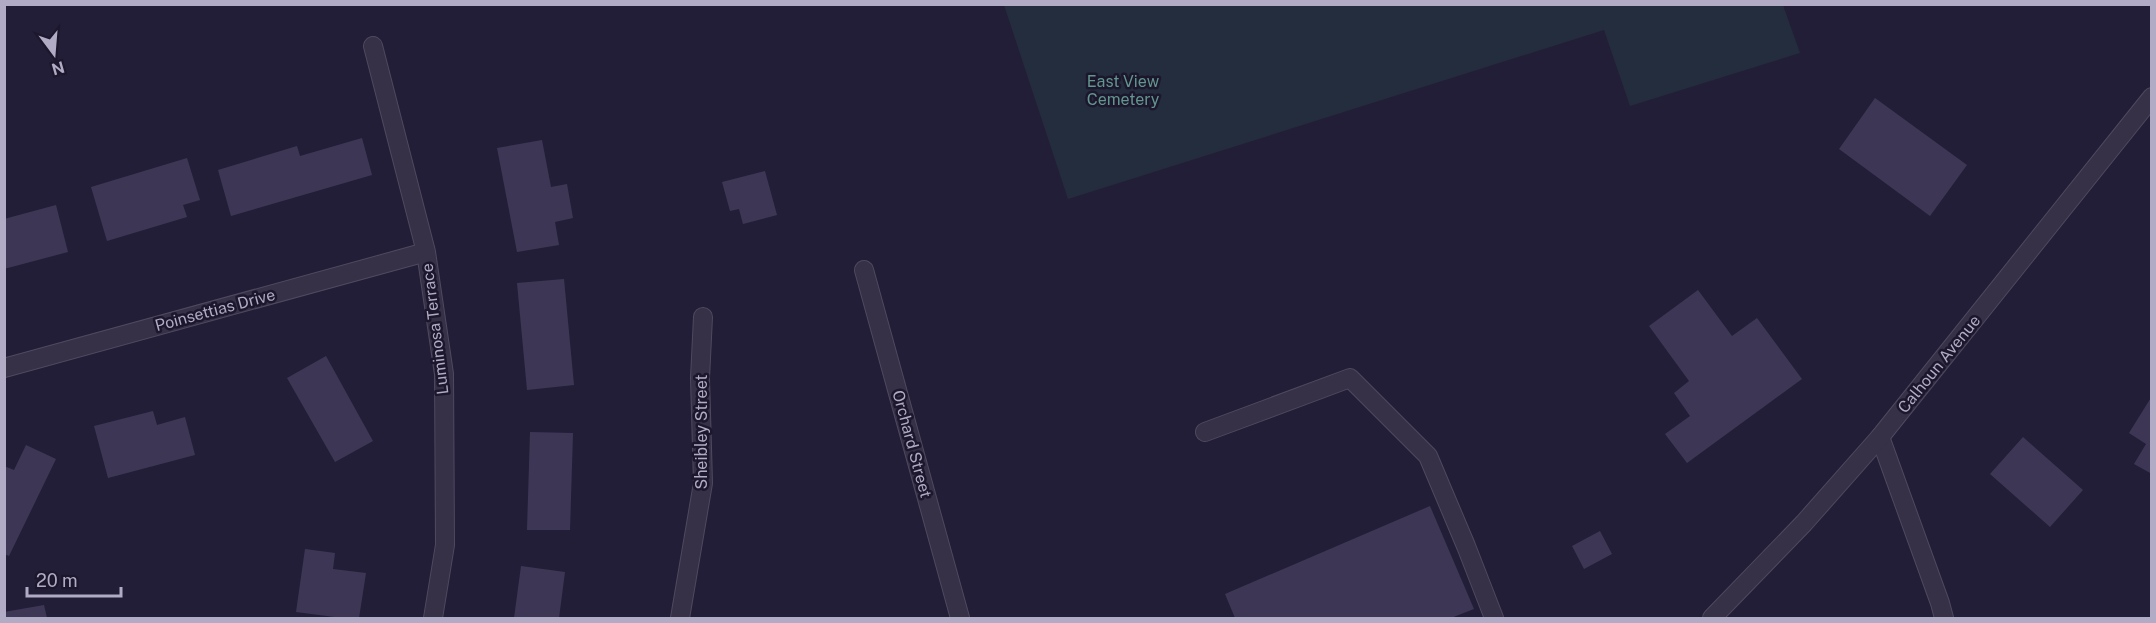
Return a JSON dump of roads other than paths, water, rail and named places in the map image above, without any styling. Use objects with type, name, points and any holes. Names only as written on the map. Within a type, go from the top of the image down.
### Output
[{"type":"street","name":"Luminosa Terrace","points":[[373,46],[426,252],[444,374],[445,545],[433,618]]},
{"type":"street","name":"Calhoun Avenue","points":[[1712,618],[1804,523],[1880,437],[2151,97]]},
{"type":"street","name":"Poinsettias Drive","points":[[4,368],[426,252]]},
{"type":"street","name":"Orchard Street","points":[[864,270],[960,618]]},
{"type":"street","name":"Sheibley Street","points":[[680,618],[703,483],[700,378],[703,317]]},
{"type":"street","points":[[1205,432],[1350,378],[1428,456],[1494,618]]},
{"type":"street","points":[[1880,437],[1944,618]]},
{"type":"park label","name":"East View Cemetery","points":[[1123,90]]}]
